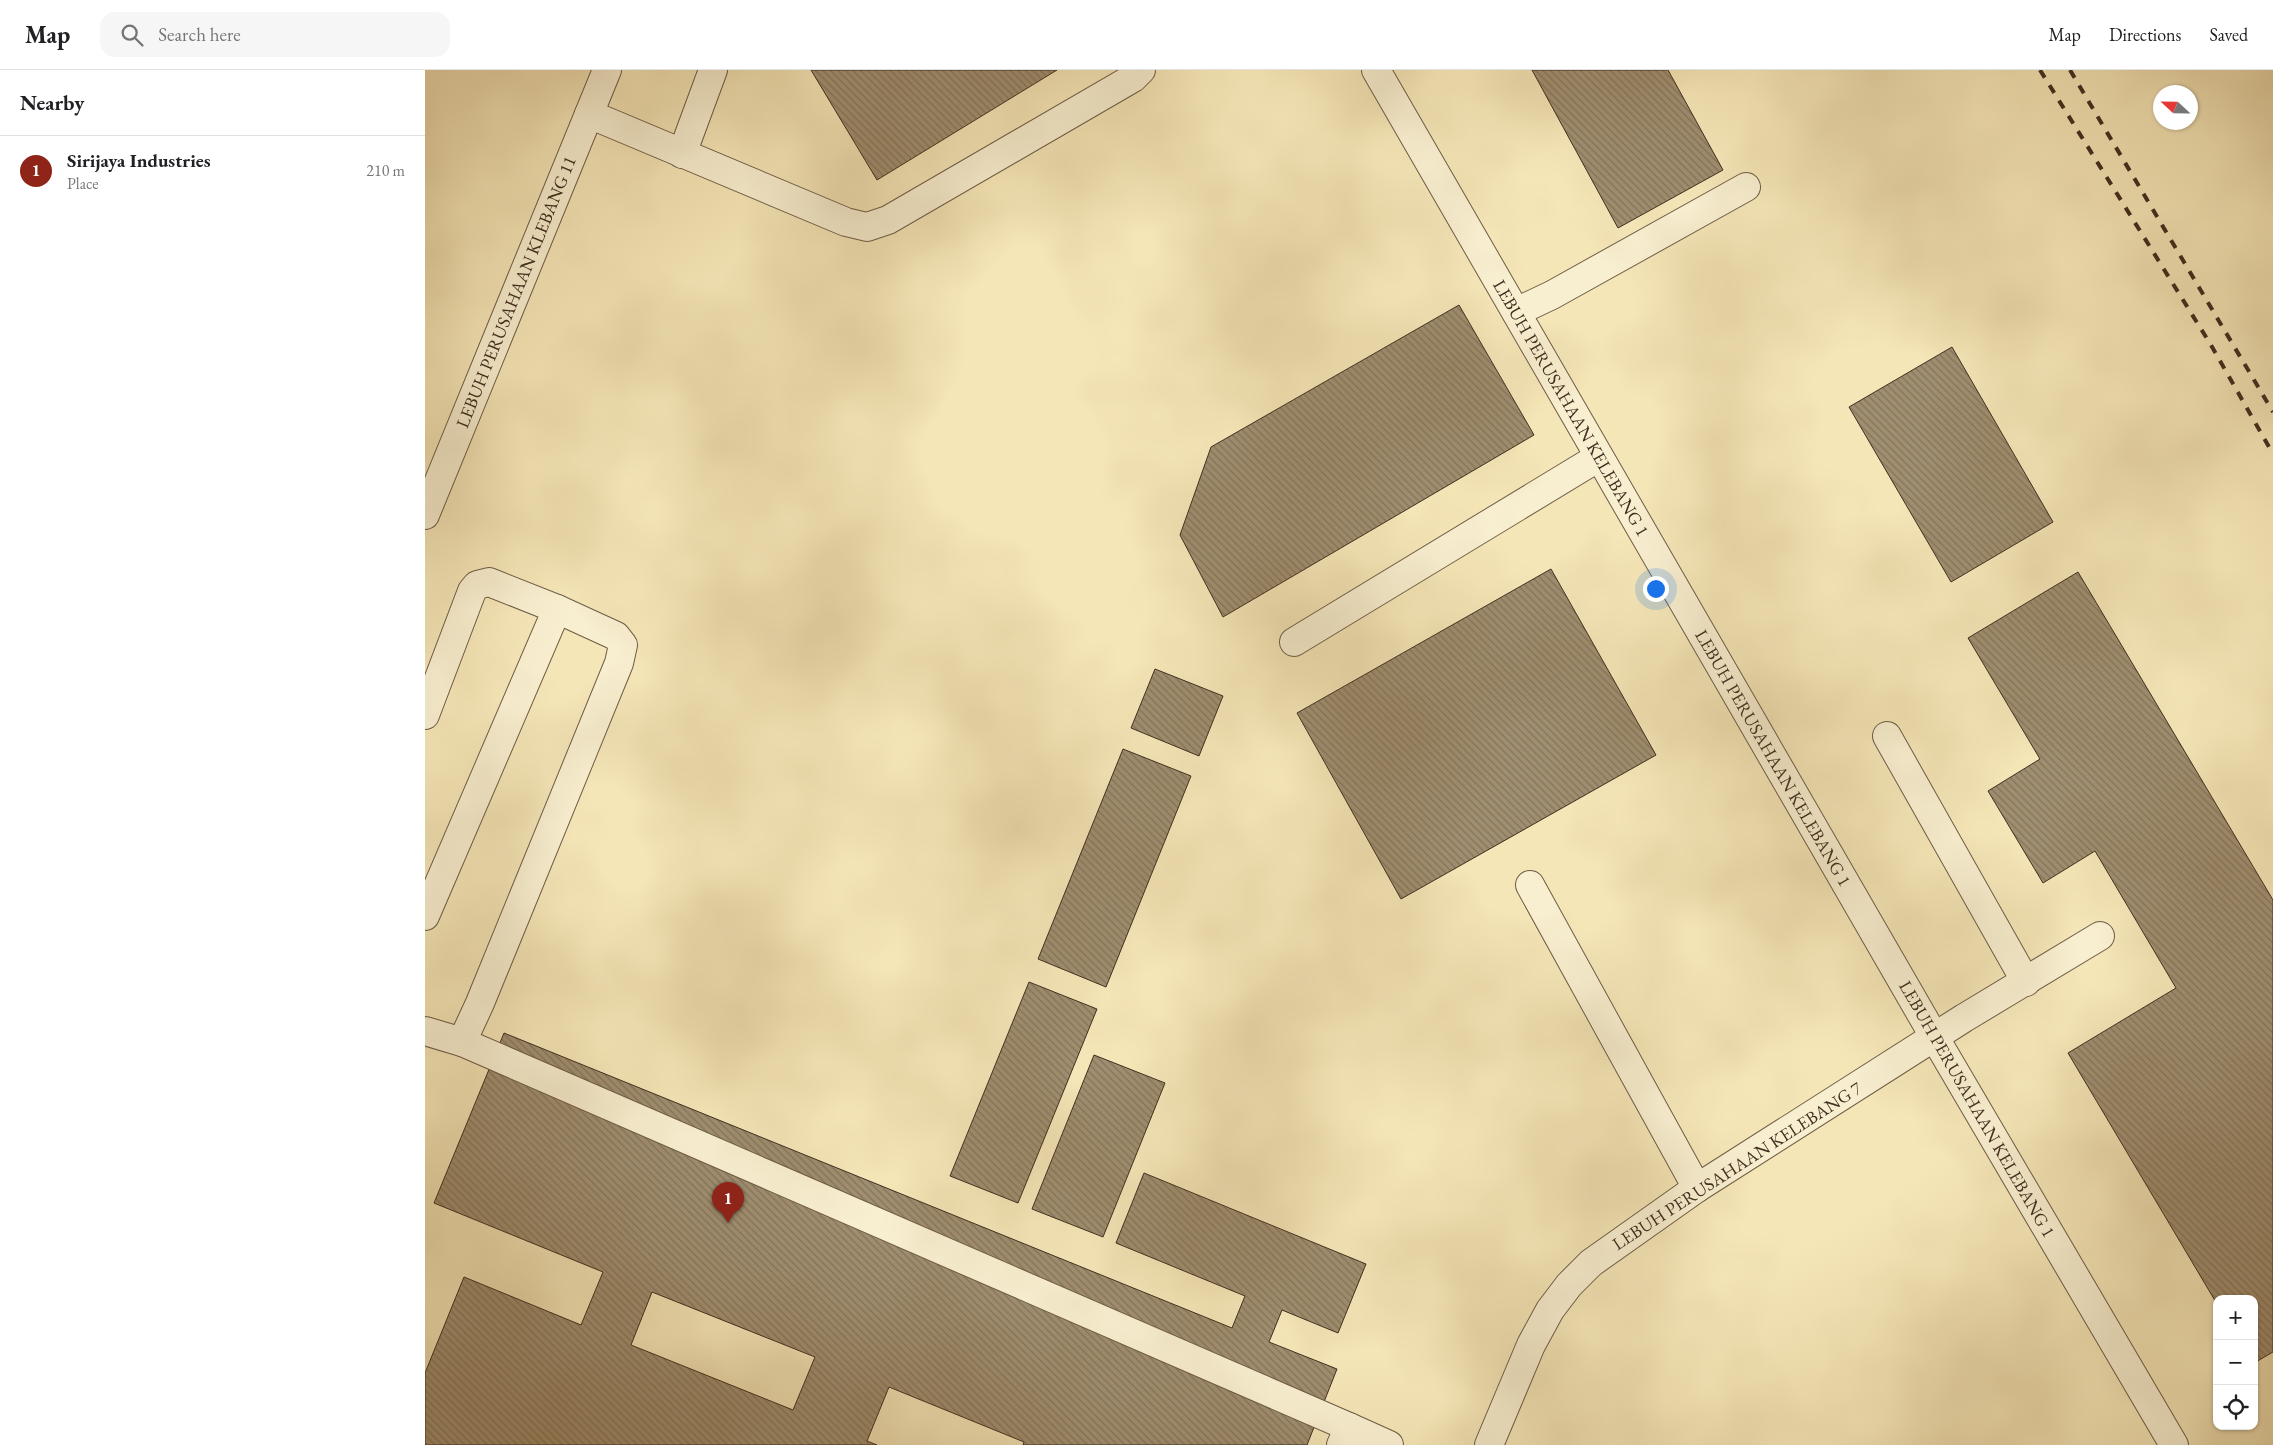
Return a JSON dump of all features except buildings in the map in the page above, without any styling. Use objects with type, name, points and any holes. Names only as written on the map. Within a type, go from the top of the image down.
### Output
[{"type":"street","name":"LEBUH PERUSAHAAN KLEBANG 11","points":[[425,515],[607,70]]},
{"type":"street","points":[[682,154],[713,70]]},
{"type":"street","points":[[589,114],[846,222],[867,227],[888,220],[1133,78],[1141,70]]},
{"type":"street","name":"LEBUH PERUSAHAAN KELEBANG 1","points":[[1376,70],[1935,1038],[2174,1445]]},
{"type":"street","points":[[1516,312],[1552,295],[1746,187]]},
{"type":"street","points":[[1294,642],[1599,457]]},
{"type":"street","points":[[425,715],[472,591],[477,585],[489,582],[557,608],[616,636],[623,646],[615,672],[480,1003],[462,1042]]},
{"type":"street","points":[[425,916],[557,608]]},
{"type":"street","points":[[1887,736],[2025,982]]},
{"type":"street","points":[[1530,885],[1697,1188]]},
{"type":"street","name":"LEBUH PERUSAHAAN KELEBANG 7","points":[[1489,1445],[1531,1345],[1550,1310],[1569,1285],[1591,1263],[1697,1188],[2100,936]]},
{"type":"street","points":[[425,1031],[462,1042],[1345,1436],[1389,1445]]},
{"type":"railway","points":[[2040,70],[2211,345],[2273,454]]},
{"type":"railway","points":[[2070,70],[2273,412]]},
{"type":"place","name":"Sirijaya Industries","points":[[728,1223]]}]
